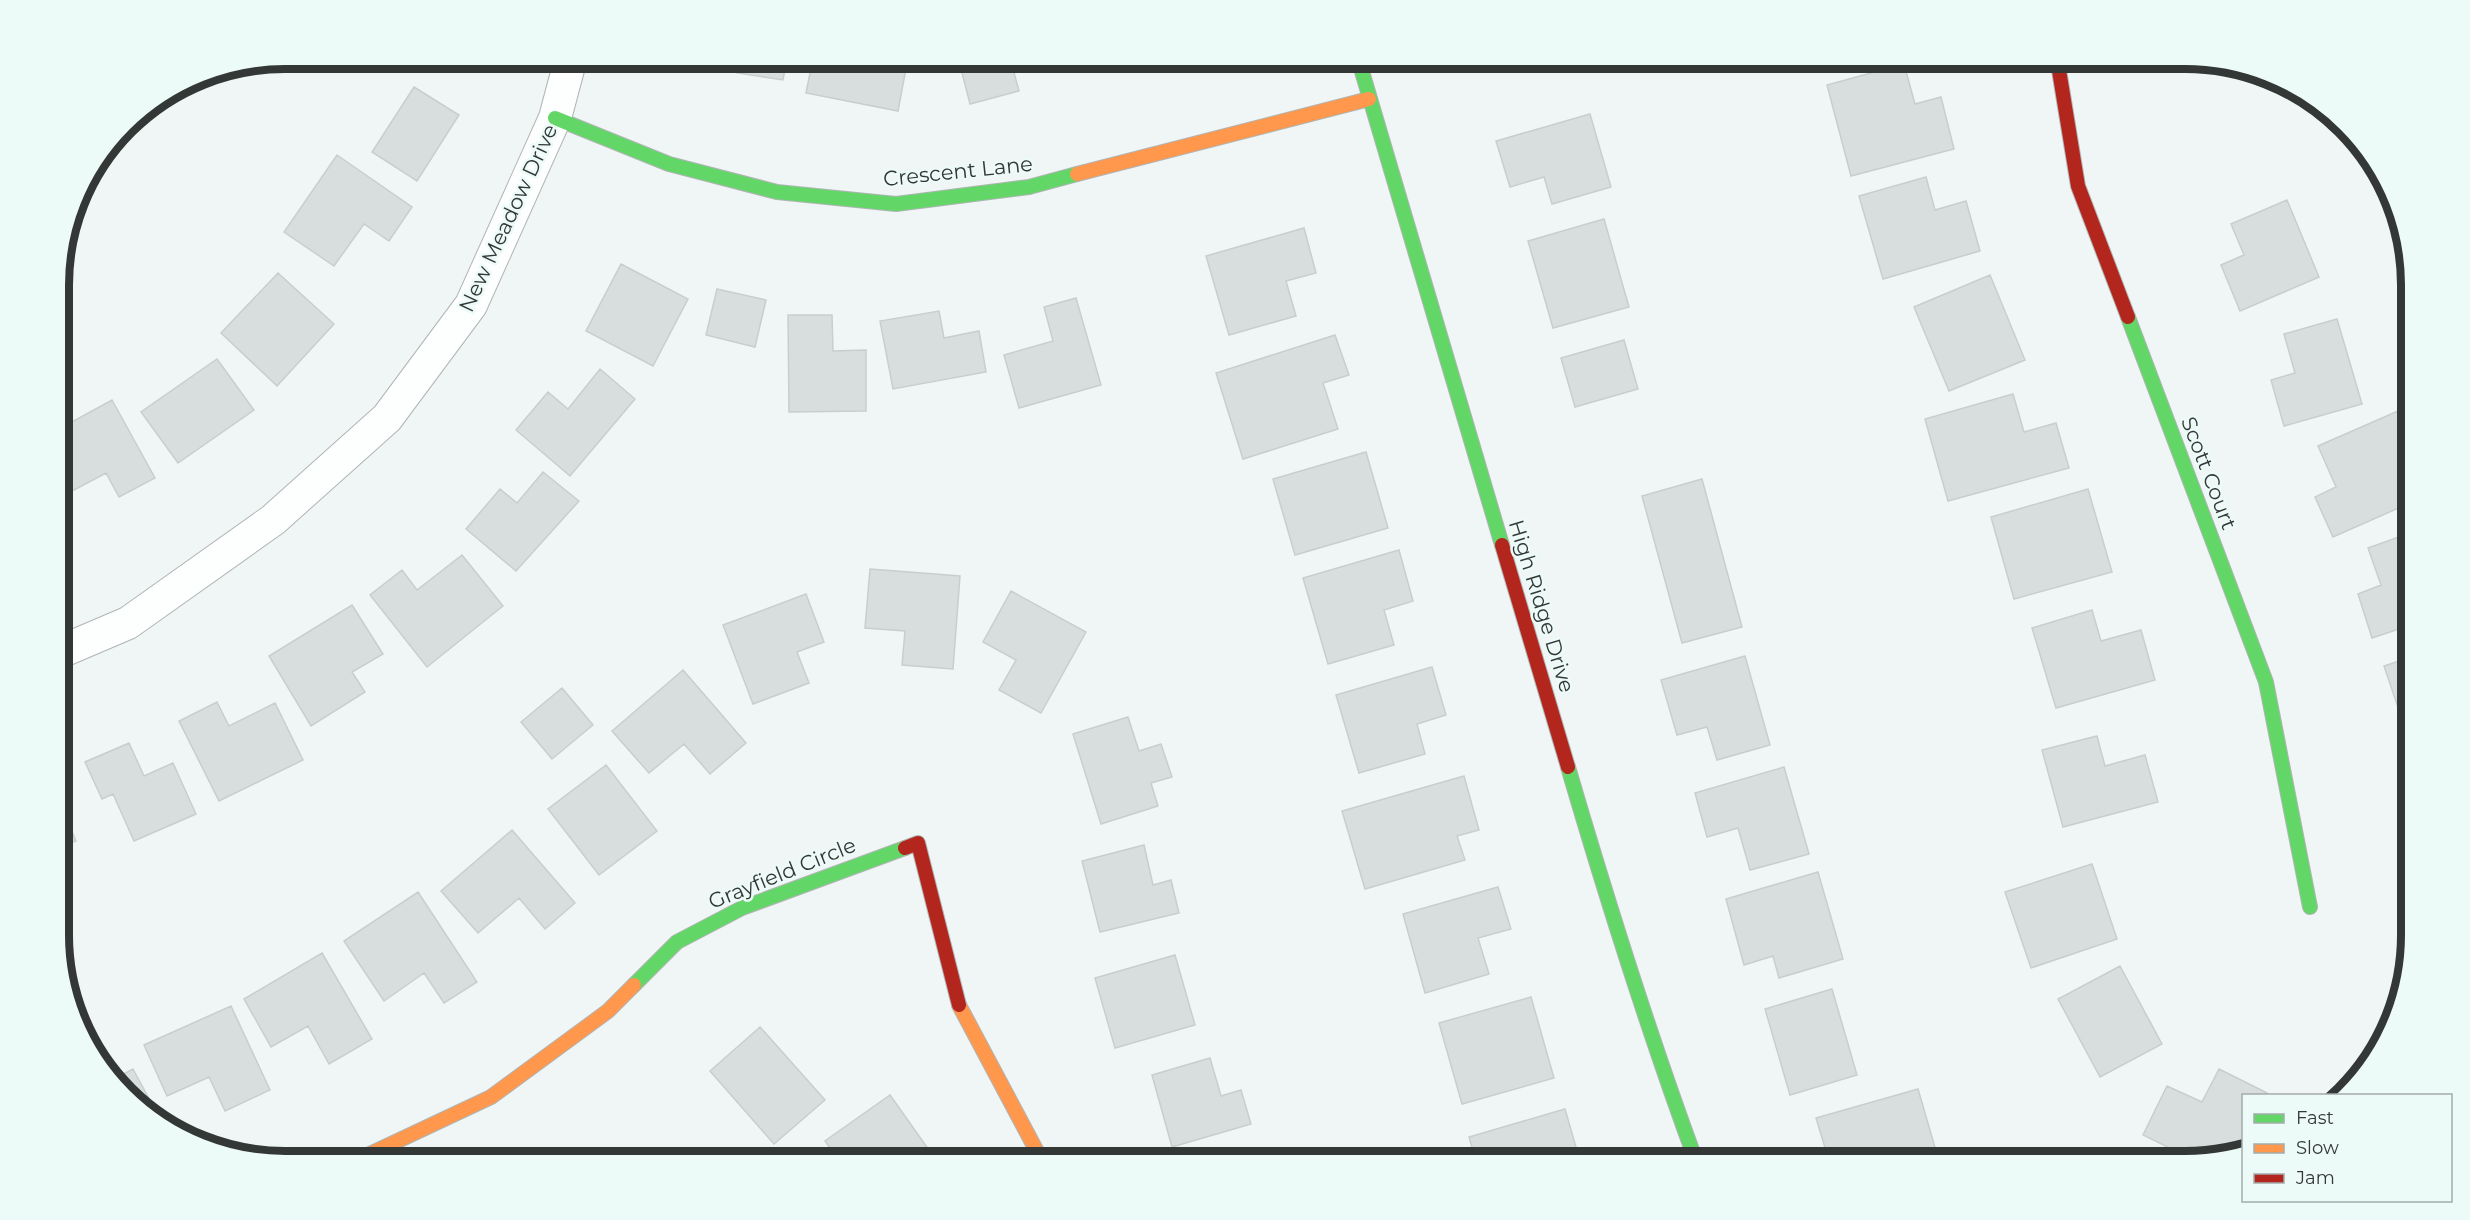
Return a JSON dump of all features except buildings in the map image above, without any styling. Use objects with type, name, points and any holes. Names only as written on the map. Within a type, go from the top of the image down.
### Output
[{"type":"street","name":"New Meadow Drive","points":[[69,648],[128,623],[273,520],[387,418],[471,305],[555,118],[568,69]]},
{"type":"street","name":"High Ridge Drive","points":[[1361,69],[1601,880],[1665,1078],[1692,1151]]},
{"type":"street","name":"Scott Court","points":[[2059,69],[2078,186],[2266,682],[2310,907]]},
{"type":"street","name":"Crescent Lane","points":[[555,118],[669,164],[767,189],[896,204],[1029,187],[1369,99]]},
{"type":"street","name":"Grayfield Circle","points":[[376,1151],[491,1097],[608,1011],[677,942],[742,908],[918,843],[960,1008],[1037,1151]]},
{"type":"traffic: fast","points":[[1361,69],[1502,545]]},
{"type":"traffic: fast","points":[[555,118],[669,164],[777,192],[896,204],[1029,187],[1077,174]]},
{"type":"traffic: fast","points":[[2128,317],[2266,682],[2310,907]]},
{"type":"traffic: fast","points":[[1568,767],[1629,965],[1692,1151]]},
{"type":"traffic: fast","points":[[634,985],[677,942],[742,908],[905,848]]},
{"type":"traffic: slow","points":[[1077,174],[1369,99]]},
{"type":"traffic: slow","points":[[376,1151],[491,1097],[608,1011],[634,985]]},
{"type":"traffic: slow","points":[[959,1005],[1037,1151]]},
{"type":"traffic: jam","points":[[2059,69],[2078,186],[2128,317]]},
{"type":"traffic: jam","points":[[1502,545],[1568,767]]},
{"type":"traffic: jam","points":[[905,848],[918,843],[959,1005]]}]
